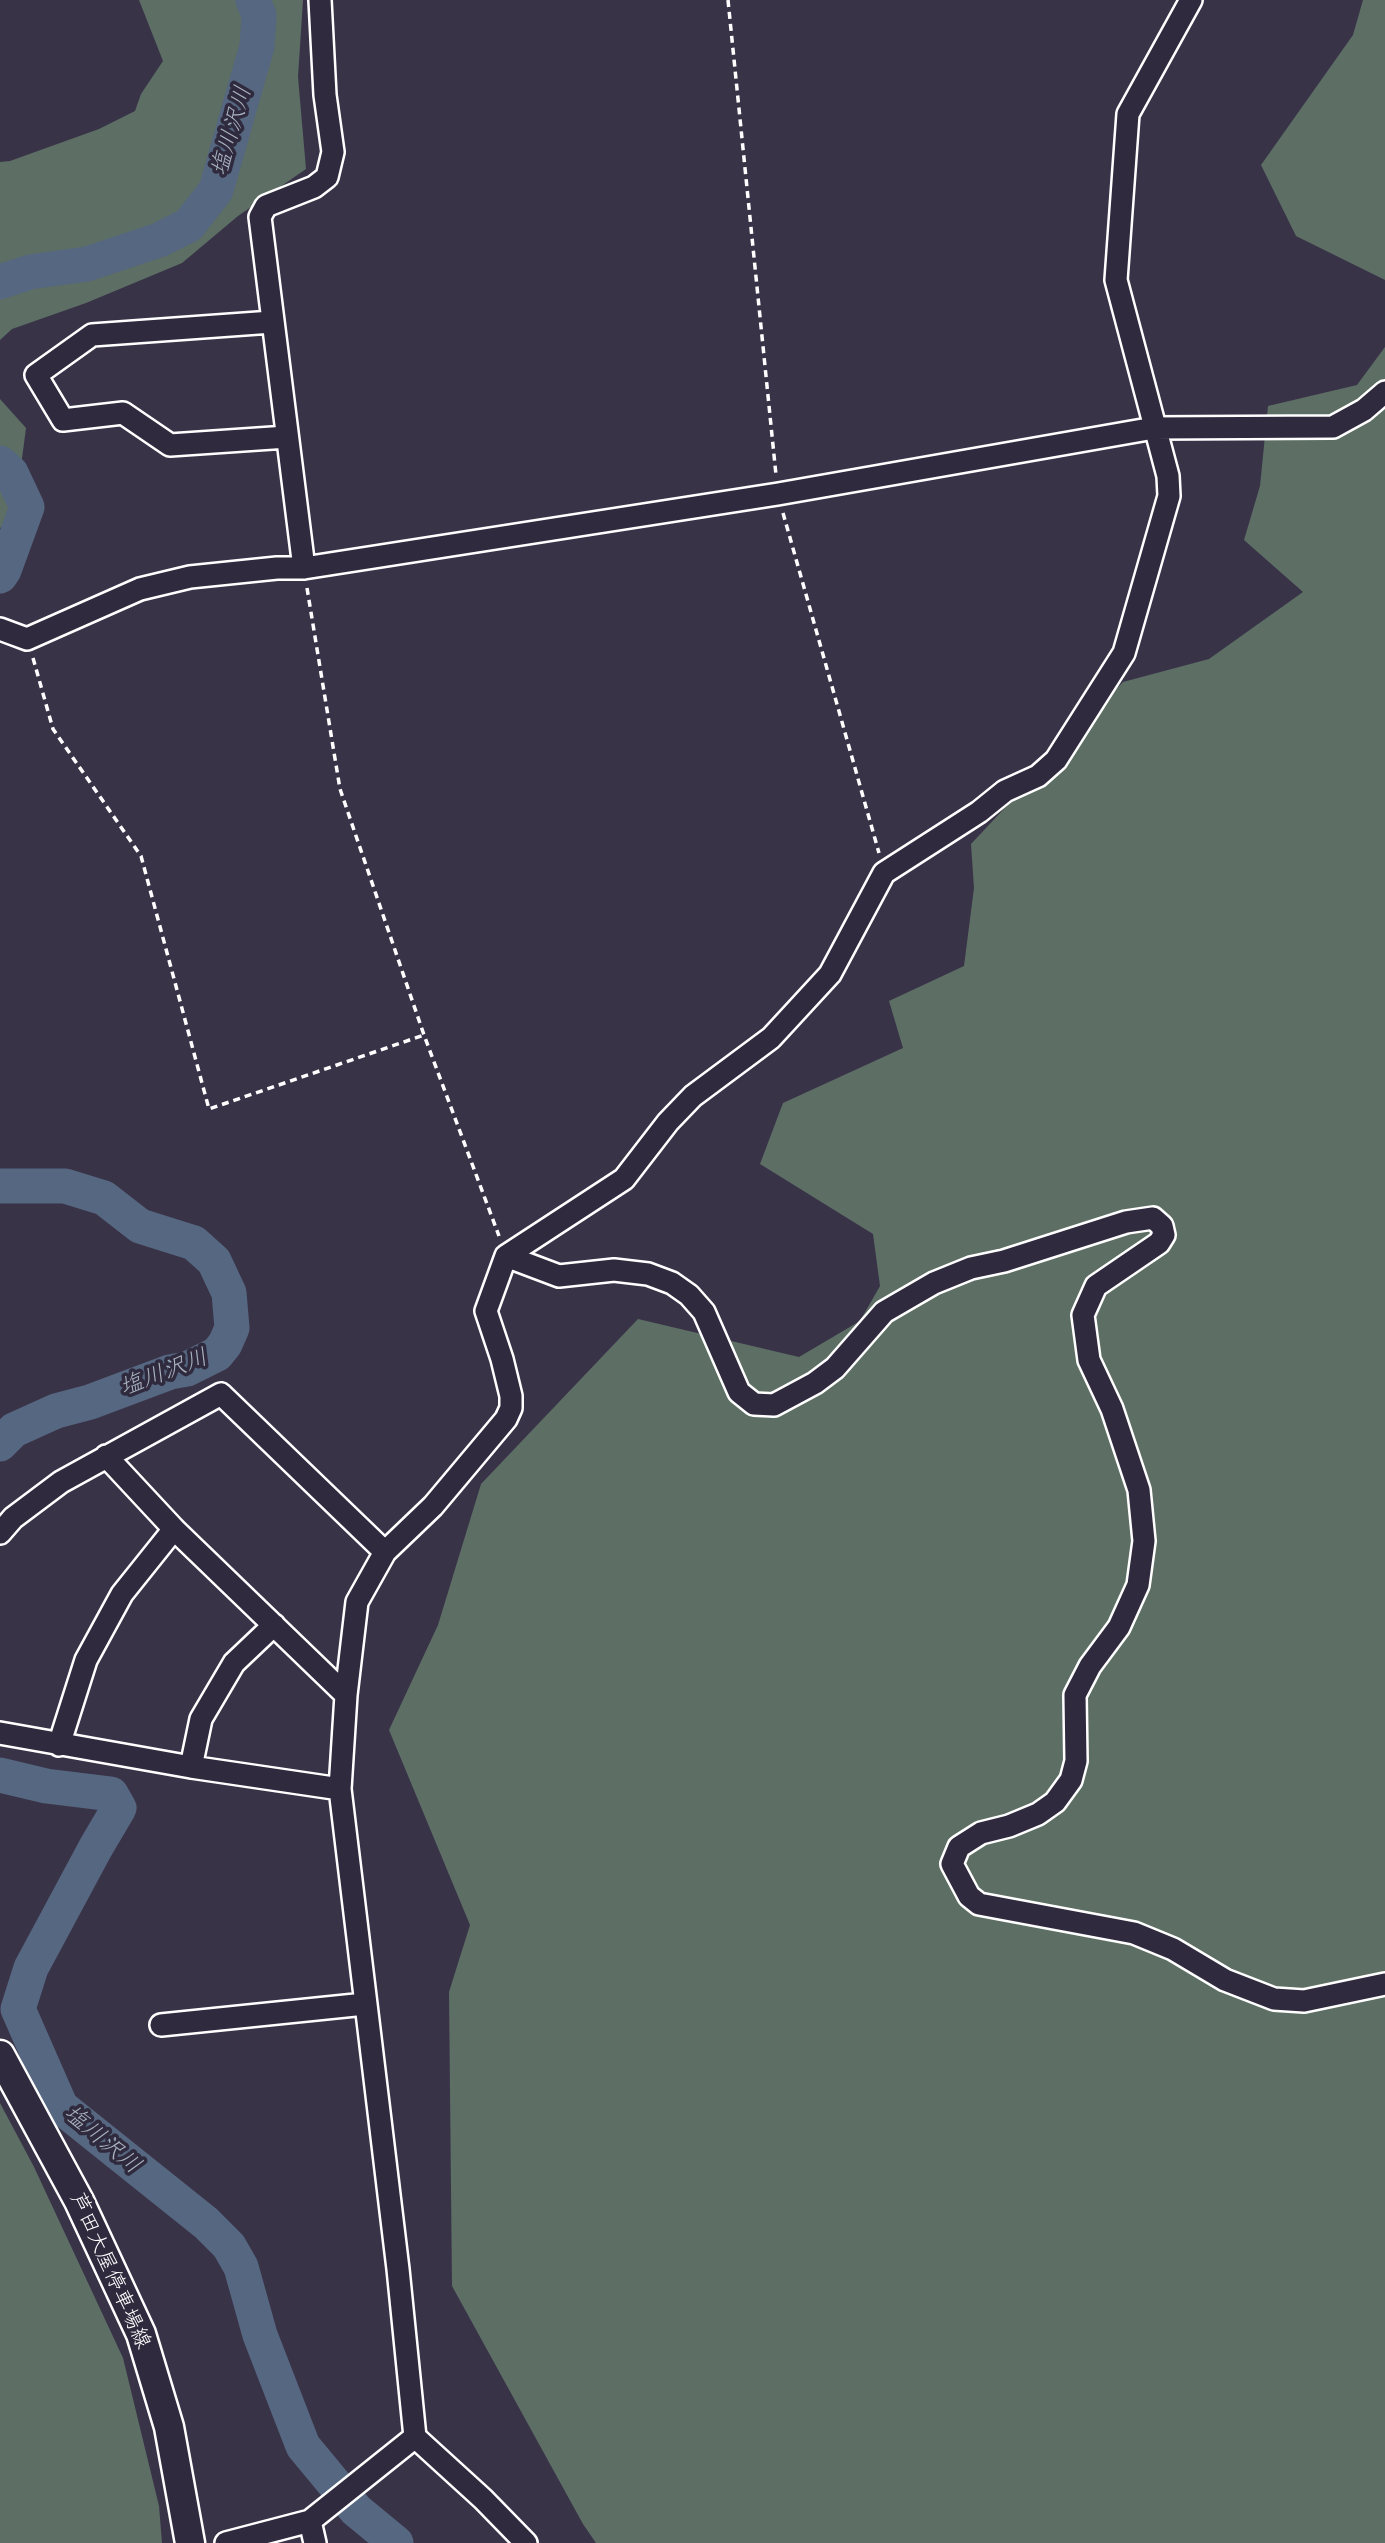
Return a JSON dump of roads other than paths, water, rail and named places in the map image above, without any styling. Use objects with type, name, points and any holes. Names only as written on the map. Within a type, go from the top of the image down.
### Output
[{"type":"main road","name":"芦田大屋停車場線","points":[[0,2055],[79,2201],[141,2334],[169,2427],[190,2543]]},
{"type":"street","points":[[304,568],[260,217],[266,206],[314,187],[327,177],[333,152],[325,95],[320,0]]},
{"type":"street","points":[[526,2543],[483,2499],[415,2437],[340,1789],[346,1695],[357,1602],[385,1552],[433,1506],[506,1419],[511,1408],[511,1396],[502,1359],[486,1311],[506,1256],[624,1179],[668,1122],[694,1096],[771,1038],[830,974],[884,873],[979,812],[1005,792],[1038,776],[1056,760],[1124,653],[1169,496],[1168,476],[1116,280],[1128,114],[1191,0]]},
{"type":"street","points":[[272,322],[92,335],[37,375],[63,420],[123,413],[170,445],[287,437]]},
{"type":"street","points":[[0,629],[27,639],[140,589],[190,577],[277,568],[304,568],[778,494],[1154,428],[1333,427],[1364,410],[1385,392]]},
{"type":"street","points":[[506,1256],[559,1276],[614,1270],[648,1274],[672,1283],[690,1295],[704,1312],[739,1392],[754,1404],[774,1405],[815,1383],[835,1368],[884,1312],[934,1283],[971,1268],[1004,1261],[1126,1222],[1153,1218],[1163,1226],[1164,1235],[1159,1243],[1096,1286],[1083,1315],[1089,1360],[1112,1409],[1139,1490],[1144,1541],[1138,1585],[1119,1627],[1090,1666],[1075,1695],[1076,1761],[1071,1780],[1055,1802],[1038,1814],[1009,1826],[981,1833],[959,1847],[952,1864],[969,1896],[979,1904],[1134,1933],[1173,1950],[1225,1980],[1274,1999],[1304,2001],[1385,1984]]},
{"type":"street","points":[[0,1533],[13,1518],[61,1482],[221,1394],[385,1552]]},
{"type":"street","points":[[106,1456],[174,1529],[346,1695]]},
{"type":"street","points":[[59,1745],[86,1660],[122,1594],[174,1529]]},
{"type":"street","points":[[191,1767],[201,1718],[234,1663],[274,1625]]},
{"type":"street","points":[[0,1733],[191,1767],[340,1789]]},
{"type":"street","points":[[161,2025],[365,2004]]},
{"type":"street","points":[[226,2543],[318,2515],[415,2437]]},
{"type":"street","points":[[315,2543],[318,2515]]},
{"type":"waterway","name":"塩川沢川","points":[[0,282],[30,272],[87,264],[159,240],[189,225],[216,190],[257,46],[259,15],[253,0]]},
{"type":"waterway","name":"塩川沢川","points":[[0,463],[11,473],[27,507],[0,576]]},
{"type":"waterway","name":"塩川沢川","points":[[0,1186],[65,1186],[104,1198],[140,1226],[194,1243],[214,1261],[229,1293],[232,1328],[217,1354],[187,1369],[170,1372],[90,1402],[56,1411],[14,1430],[0,1444]]},
{"type":"waterway","name":"塩川沢川","points":[[0,1775],[46,1786],[111,1794],[119,1808],[31,1968],[18,2009],[61,2107],[206,2223],[229,2246],[241,2267],[260,2335],[303,2446],[356,2510],[396,2543]]}]
